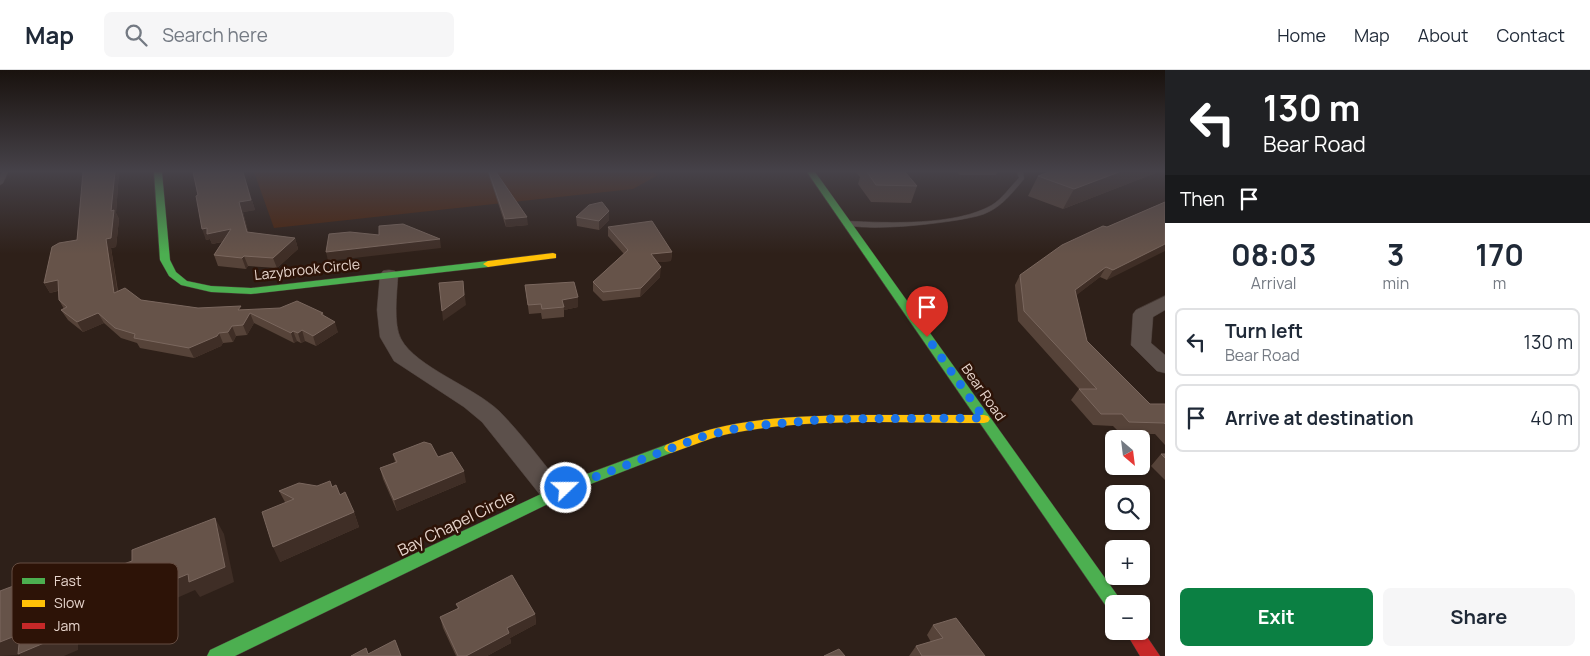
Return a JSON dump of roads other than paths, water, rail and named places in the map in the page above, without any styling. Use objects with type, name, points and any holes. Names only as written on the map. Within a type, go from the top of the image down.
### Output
[{"type":"street","name":"Lazybrook Circle","points":[[160,199],[165,260],[172,274],[184,283],[210,289],[251,291],[553,256]]},
{"type":"street","name":"Bear Road","points":[[830,199],[1108,595]]},
{"type":"street","points":[[388,275],[390,337],[401,356],[472,402],[490,416],[554,494]]},
{"type":"street","points":[[1165,302],[1143,314],[1141,345],[1165,366]]},
{"type":"street","name":"Bay Chapel Circle","points":[[216,656],[578,483],[701,437],[742,427],[828,419],[984,418]]},
{"type":"street","points":[[1139,640],[1151,656]]},
{"type":"lane","points":[[847,223],[882,225],[920,223],[957,218],[987,210],[995,206],[1001,199]]}]
